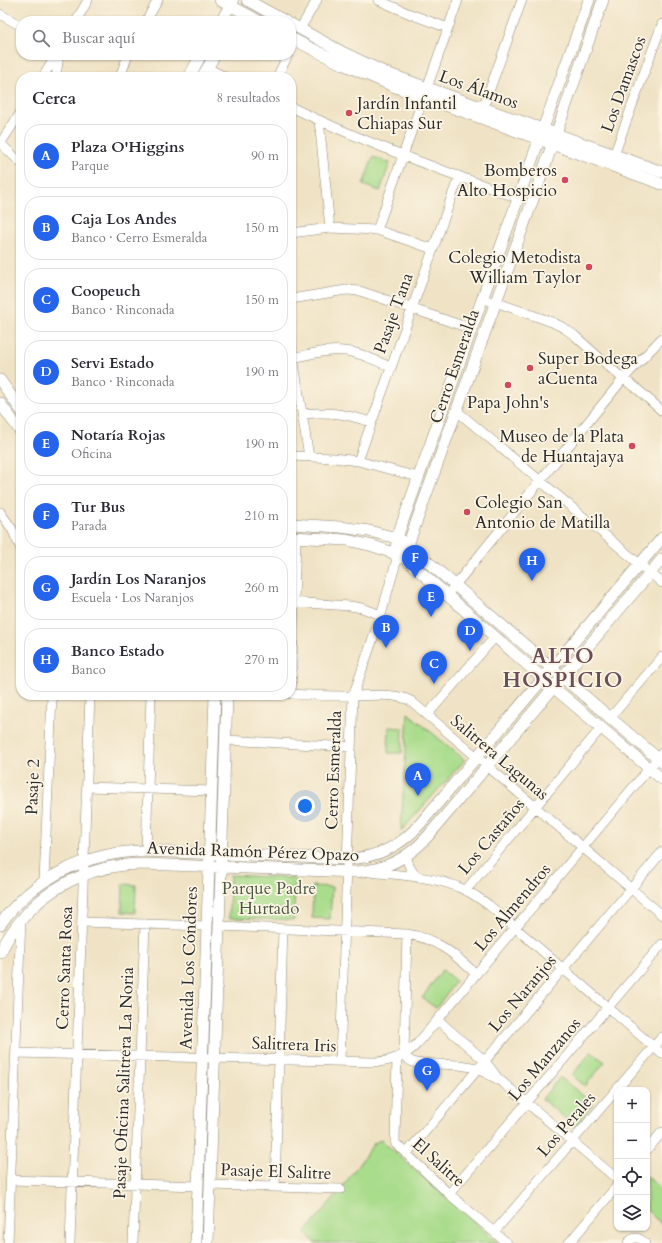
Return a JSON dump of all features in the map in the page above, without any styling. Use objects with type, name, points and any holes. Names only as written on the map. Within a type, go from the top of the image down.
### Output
[{"type":"street","points":[[79,16],[88,0]]},
{"type":"street","points":[[149,16],[158,0]]},
{"type":"street","points":[[220,0],[232,3]]},
{"type":"street","points":[[238,16],[247,0],[276,16]]},
{"type":"street","points":[[296,26],[317,0]]},
{"type":"street","points":[[378,0],[448,28]]},
{"type":"street","points":[[377,230],[458,0]]},
{"type":"street","points":[[483,108],[522,0]]},
{"type":"street","name":"Cerro Esmeralda","points":[[340,1061],[353,696],[381,615],[398,556],[397,538],[589,0]]},
{"type":"street","name":"Cerro Esmeralda","points":[[398,556],[408,545],[536,191],[603,0]]},
{"type":"street","points":[[232,3],[238,16]]},
{"type":"street","points":[[224,16],[232,3]]},
{"type":"street","points":[[0,14],[16,23]]},
{"type":"street","name":"Los Damascos","points":[[614,155],[662,24]]},
{"type":"street","name":"Los Álamos","points":[[296,28],[425,93],[483,108],[541,135]]},
{"type":"street","name":"Los Álamos","points":[[296,44],[362,73],[425,93],[553,139],[614,155],[662,172]]},
{"type":"street","points":[[46,72],[55,60]]},
{"type":"street","points":[[56,72],[58,60]]},
{"type":"street","points":[[122,72],[126,60]]},
{"type":"street","points":[[192,72],[199,60]]},
{"type":"street","points":[[205,72],[212,60]]},
{"type":"street","points":[[280,72],[286,60]]},
{"type":"street","points":[[296,109],[403,156],[518,198]]},
{"type":"street","points":[[16,120],[0,144],[16,158]]},
{"type":"street","points":[[319,120],[330,228]]},
{"type":"street","name":"Los Álamos","points":[[553,139],[662,184]]},
{"type":"street","points":[[528,172],[541,175]]},
{"type":"street","name":"Pasaje Tana","points":[[358,461],[459,176]]},
{"type":"street","points":[[522,186],[536,191]]},
{"type":"street","points":[[296,232],[330,228],[377,230],[433,250]]},
{"type":"street","points":[[296,298],[339,291],[360,291],[472,329],[476,338],[478,352]]},
{"type":"street","points":[[483,299],[545,319],[564,328],[662,411]]},
{"type":"street","points":[[447,595],[623,379],[662,338]]},
{"type":"street","points":[[296,357],[327,351],[343,350],[352,352],[391,368]]},
{"type":"street","points":[[0,380],[16,403]]},
{"type":"street","points":[[296,380],[309,457]]},
{"type":"street","points":[[2,409],[16,426]]},
{"type":"street","points":[[457,411],[662,583]]},
{"type":"street","points":[[302,414],[321,412],[337,413],[371,422]]},
{"type":"street","points":[[296,456],[358,461],[418,478]]},
{"type":"street","points":[[0,512],[12,529],[16,538]]},
{"type":"street","points":[[296,524],[350,528],[397,538],[408,545],[610,718],[661,758]]},
{"type":"street","points":[[296,537],[347,540],[373,546],[398,556],[447,595],[662,779]]},
{"type":"street","name":"Avenida Ramón Pérez Opazo","points":[[0,925],[18,903],[44,881],[64,870],[101,856],[146,851],[347,859],[378,854],[387,850],[405,839],[420,824],[662,538]]},
{"type":"street","name":"Avenida Ramón Pérez Opazo","points":[[0,952],[22,920],[48,894],[71,880],[103,868],[128,864],[347,872],[365,871],[387,866],[407,855],[425,840],[662,559]]},
{"type":"street","points":[[296,602],[350,606],[362,608],[381,615]]},
{"type":"street","points":[[427,716],[495,637]]},
{"type":"street","points":[[610,718],[662,657]]},
{"type":"street","name":"Salitrera Lagunas","points":[[296,694],[400,697],[411,701],[662,914]]},
{"type":"street","name":"Pasaje 2","points":[[44,881],[52,700]]},
{"type":"street","name":"Cerro Santa Rosa","points":[[70,1243],[90,700]]},
{"type":"street","points":[[146,851],[151,700]]},
{"type":"street","name":"Avenida Los Cóndores","points":[[196,1243],[215,700]]},
{"type":"street","name":"Avenida Los Cóndores","points":[[208,1243],[227,700]]},
{"type":"street","name":"Los Castaños","points":[[466,890],[601,728]]},
{"type":"street","points":[[226,740],[351,747]]},
{"type":"street","name":"Los Almendros","points":[[373,1062],[381,1062],[400,1056],[418,1043],[649,768],[661,758]]},
{"type":"street","points":[[87,787],[212,791]]},
{"type":"street","name":"Los Naranjos","points":[[406,1154],[662,852]]},
{"type":"street","points":[[407,855],[411,870],[419,878]]},
{"type":"street","points":[[365,871],[443,882],[466,890],[490,906],[662,1054]]},
{"type":"street","points":[[8,1243],[22,920]]},
{"type":"street","points":[[82,922],[207,926]]},
{"type":"street","name":"Pasaje Oficina Salitrera La Noria","points":[[133,1243],[145,924]]},
{"type":"street","points":[[219,926],[407,934],[427,938],[445,947],[476,974]]},
{"type":"street","points":[[275,1187],[283,928]]},
{"type":"street","name":"El Salitre","points":[[407,934],[395,1141],[406,1154],[507,1243]]},
{"type":"street","name":"Los Manzanos","points":[[450,1194],[662,944]]},
{"type":"street","points":[[438,1020],[485,1062],[501,1081],[614,1176]]},
{"type":"street","name":"Los Perales","points":[[494,1232],[662,1037]]},
{"type":"street","points":[[16,1052],[214,1058]]},
{"type":"street","points":[[400,1056],[416,1063],[459,1065],[478,1069],[501,1081]]},
{"type":"street","name":"Salitrera Iris","points":[[214,1058],[373,1062]]},
{"type":"street","points":[[650,1146],[662,1132]]},
{"type":"street","name":"Pasaje El Salitre","points":[[11,1180],[198,1186]]},
{"type":"street","name":"Pasaje El Salitre","points":[[210,1186],[341,1189]]},
{"type":"street","points":[[569,1243],[614,1190]]},
{"type":"street","points":[[631,1240],[639,1238],[645,1243]]},
{"type":"green space","points":[[373,157],[390,163],[380,191],[363,185]]},
{"type":"green space","points":[[408,713],[465,760],[401,831]]},
{"type":"green space","points":[[389,727],[403,728],[402,753],[388,753]]},
{"type":"green space","name":"Parque Padre Hurtado","points":[[230,875],[295,878],[294,920],[229,918]]},
{"type":"green space","points":[[123,884],[136,885],[135,913],[122,912]]},
{"type":"green space","points":[[313,886],[332,887],[330,919],[312,918]]},
{"type":"green space","points":[[442,970],[456,981],[436,1008],[422,998]]},
{"type":"green space","points":[[591,1052],[605,1062],[585,1086],[572,1075]]},
{"type":"green space","points":[[560,1077],[593,1104],[575,1127],[542,1099]]},
{"type":"green space","points":[[381,1140],[498,1243],[315,1243],[305,1233],[341,1189],[374,1143]]},
{"type":"green space","points":[[650,1179],[662,1191],[662,1225],[650,1213]]},
{"type":"place","name":"Jardín Infantil Chiapas Sur","points":[[349,113]]},
{"type":"place","name":"Bomberos Alto Hospicio","points":[[565,180]]},
{"type":"place","name":"Colegio Metodista William Taylor","points":[[589,267]]},
{"type":"place","name":"Super Bodega aCuenta","points":[[530,368]]},
{"type":"place","name":"Papa John's","points":[[508,385]]},
{"type":"place","name":"Museo de la Plata de Huantajaya","points":[[632,446]]},
{"type":"place","name":"Colegio San Antonio de Matilla","points":[[467,512]]},
{"type":"place","name":"Tur Bus","points":[[415,578]]},
{"type":"place","name":"Banco Estado","points":[[532,581]]},
{"type":"place","name":"Notaría Rojas","points":[[431,617]]},
{"type":"place","name":"Caja Los Andes","points":[[386,648]]},
{"type":"place","name":"Servi Estado","points":[[470,651]]},
{"type":"place","name":"Coopeuch","points":[[434,684]]},
{"type":"place","name":"Plaza O'Higgins","points":[[418,796]]},
{"type":"place","name":"Jardín Los Naranjos","points":[[427,1091]]},
{"type":"district","name":"ALTO HOSPICIO","points":[[563,668]]}]
